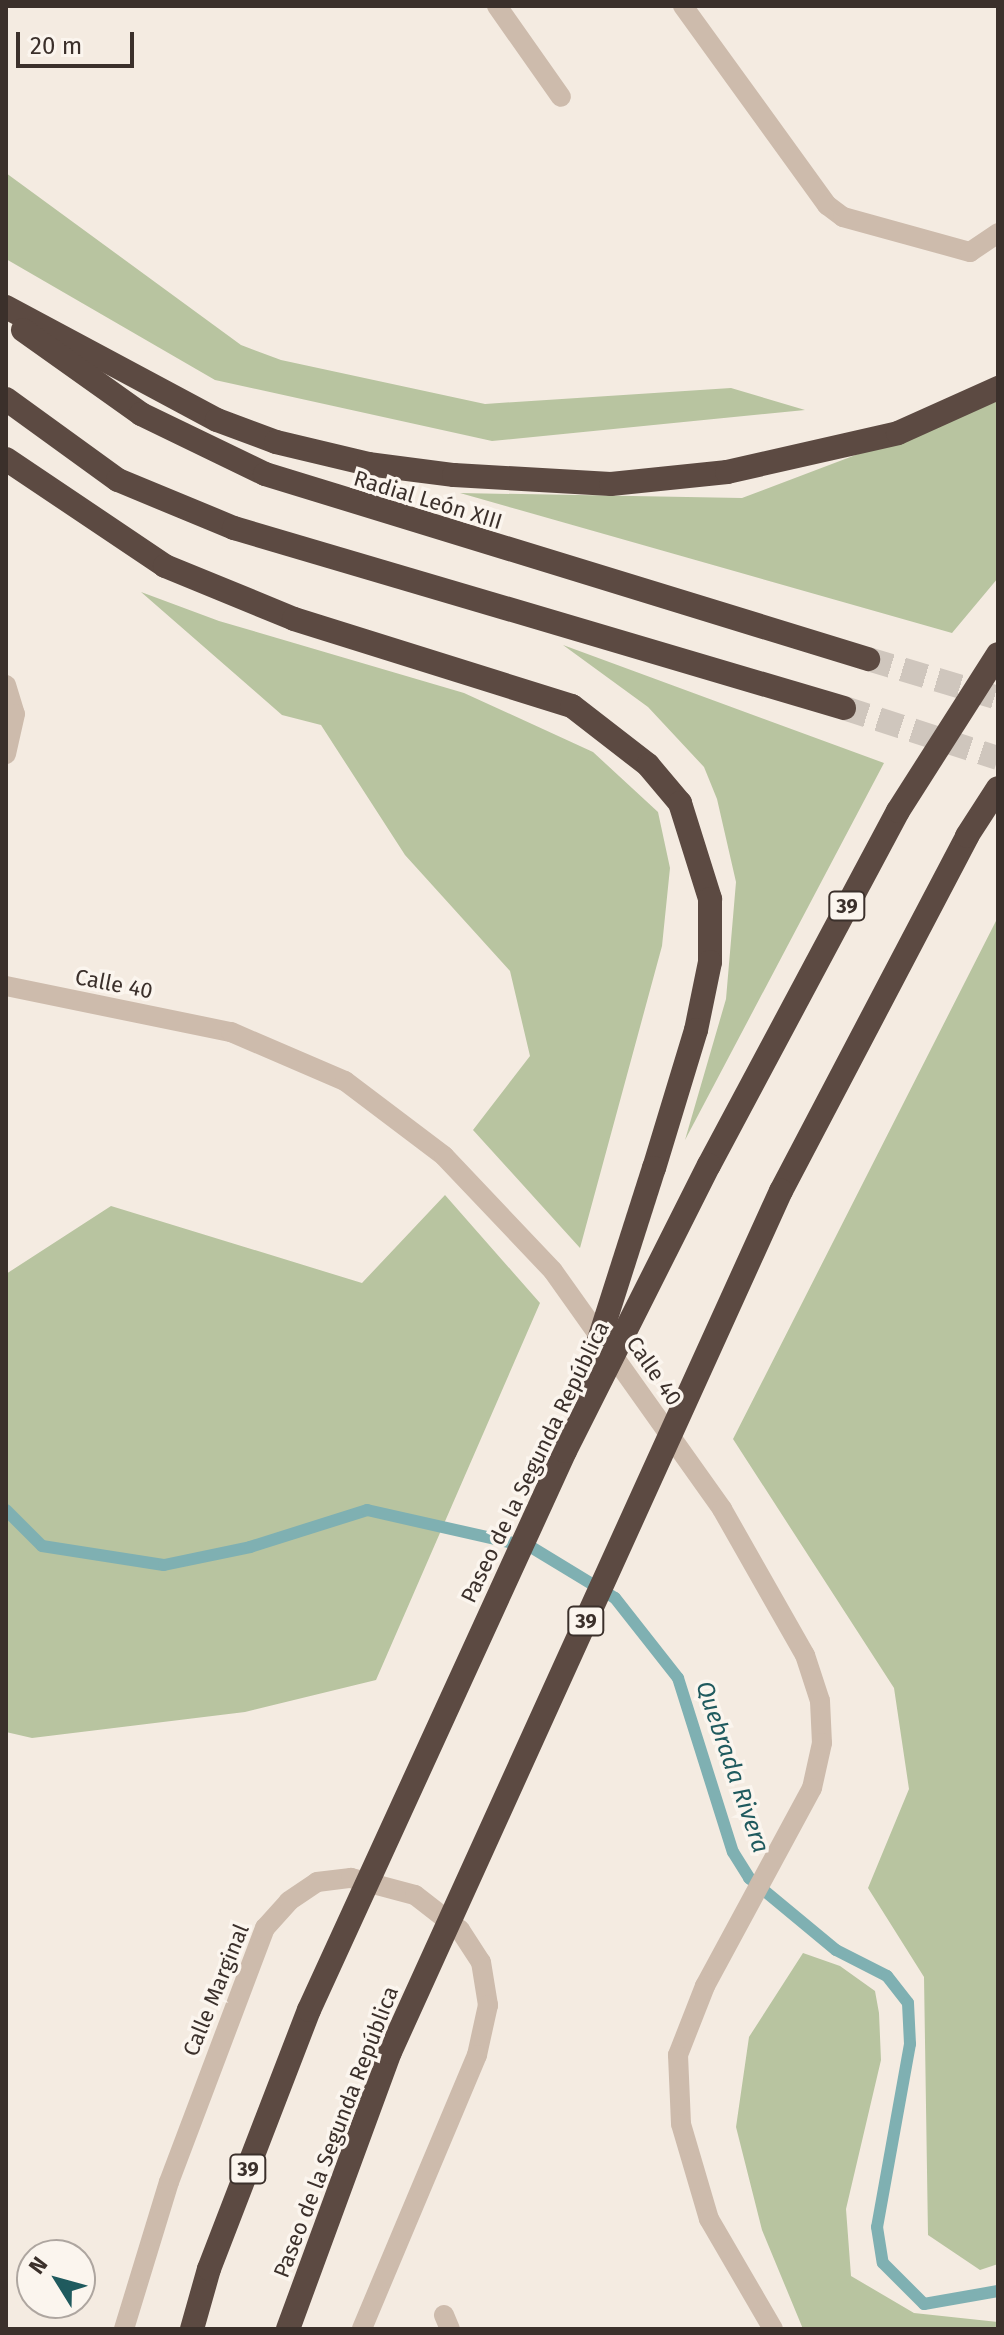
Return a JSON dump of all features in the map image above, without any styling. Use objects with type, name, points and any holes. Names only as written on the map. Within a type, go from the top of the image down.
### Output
[{"type":"highway","points":[[6,307],[217,420],[276,442],[368,464],[454,475],[611,484],[727,472],[898,433],[998,388]]},
{"type":"highway","name":"Radial León XIII","points":[[6,318],[141,414],[265,474],[868,659]]},
{"type":"highway","points":[[6,399],[118,480],[234,528],[844,708]]},
{"type":"highway","points":[[6,459],[165,566],[294,619],[572,706],[648,765],[680,803],[710,899],[707,976],[654,1168],[565,1451]]},
{"type":"highway","name":"Paseo de la Segunda República","points":[[192,2329],[209,2269],[309,2010],[565,1451],[709,1165],[898,811],[998,654]]},
{"type":"highway","name":"Paseo de la Segunda República","points":[[288,2329],[390,2052],[781,1191],[967,836],[998,788]]},
{"type":"street","points":[[497,6],[561,97]]},
{"type":"street","points":[[683,6],[827,205],[843,217],[970,252],[998,233]]},
{"type":"street","points":[[6,685],[15,714],[6,754]]},
{"type":"street","name":"Calle 40","points":[[6,986],[231,1032],[345,1081],[444,1156],[553,1271],[722,1509],[805,1655],[820,1701],[822,1743],[812,1788],[705,1986],[678,2055],[681,2124],[709,2219],[773,2329]]},
{"type":"street","name":"Calle Marginal","points":[[124,2329],[169,2182],[265,1928],[289,1901],[317,1882],[351,1878],[415,1895],[460,1930],[481,1962],[488,2005],[477,2055],[362,2329]]},
{"type":"green space","points":[[6,173],[241,345],[281,360],[485,404],[731,388],[805,410],[492,441],[215,380],[6,259]]},
{"type":"green space","points":[[998,401],[998,578],[952,633],[460,493],[742,498]]},
{"type":"green space","points":[[141,592],[219,621],[464,693],[593,752],[658,812],[670,868],[662,946],[580,1248],[473,1130],[530,1056],[510,971],[405,855],[321,725],[282,715]]},
{"type":"green space","points":[[563,645],[884,763],[685,1140],[726,999],[736,882],[717,799],[704,767],[648,707]]},
{"type":"green space","points":[[998,917],[998,2264],[980,2270],[928,2235],[924,1977],[868,1888],[909,1789],[894,1688],[733,1439]]},
{"type":"green space","points":[[445,1195],[540,1303],[376,1680],[245,1712],[32,1738],[6,1732],[6,1274],[111,1206],[362,1283]]},
{"type":"green space","points":[[803,1953],[840,1966],[875,1991],[879,2013],[881,2060],[846,2209],[851,2276],[914,2313],[998,2322],[998,2329],[803,2329],[762,2230],[736,2127],[749,2037]]},
{"type":"waterway","name":"Quebrada Rivera","points":[[6,1510],[42,1546],[164,1565],[250,1547],[367,1510],[531,1547],[615,1598],[678,1678],[733,1852],[749,1878],[836,1950],[887,1976],[908,2003],[910,2044],[877,2227],[883,2263],[924,2304],[998,2291]]},
{"type":"tunnel","points":[[868,659],[998,698]]},
{"type":"tunnel","points":[[844,708],[998,758]]}]
